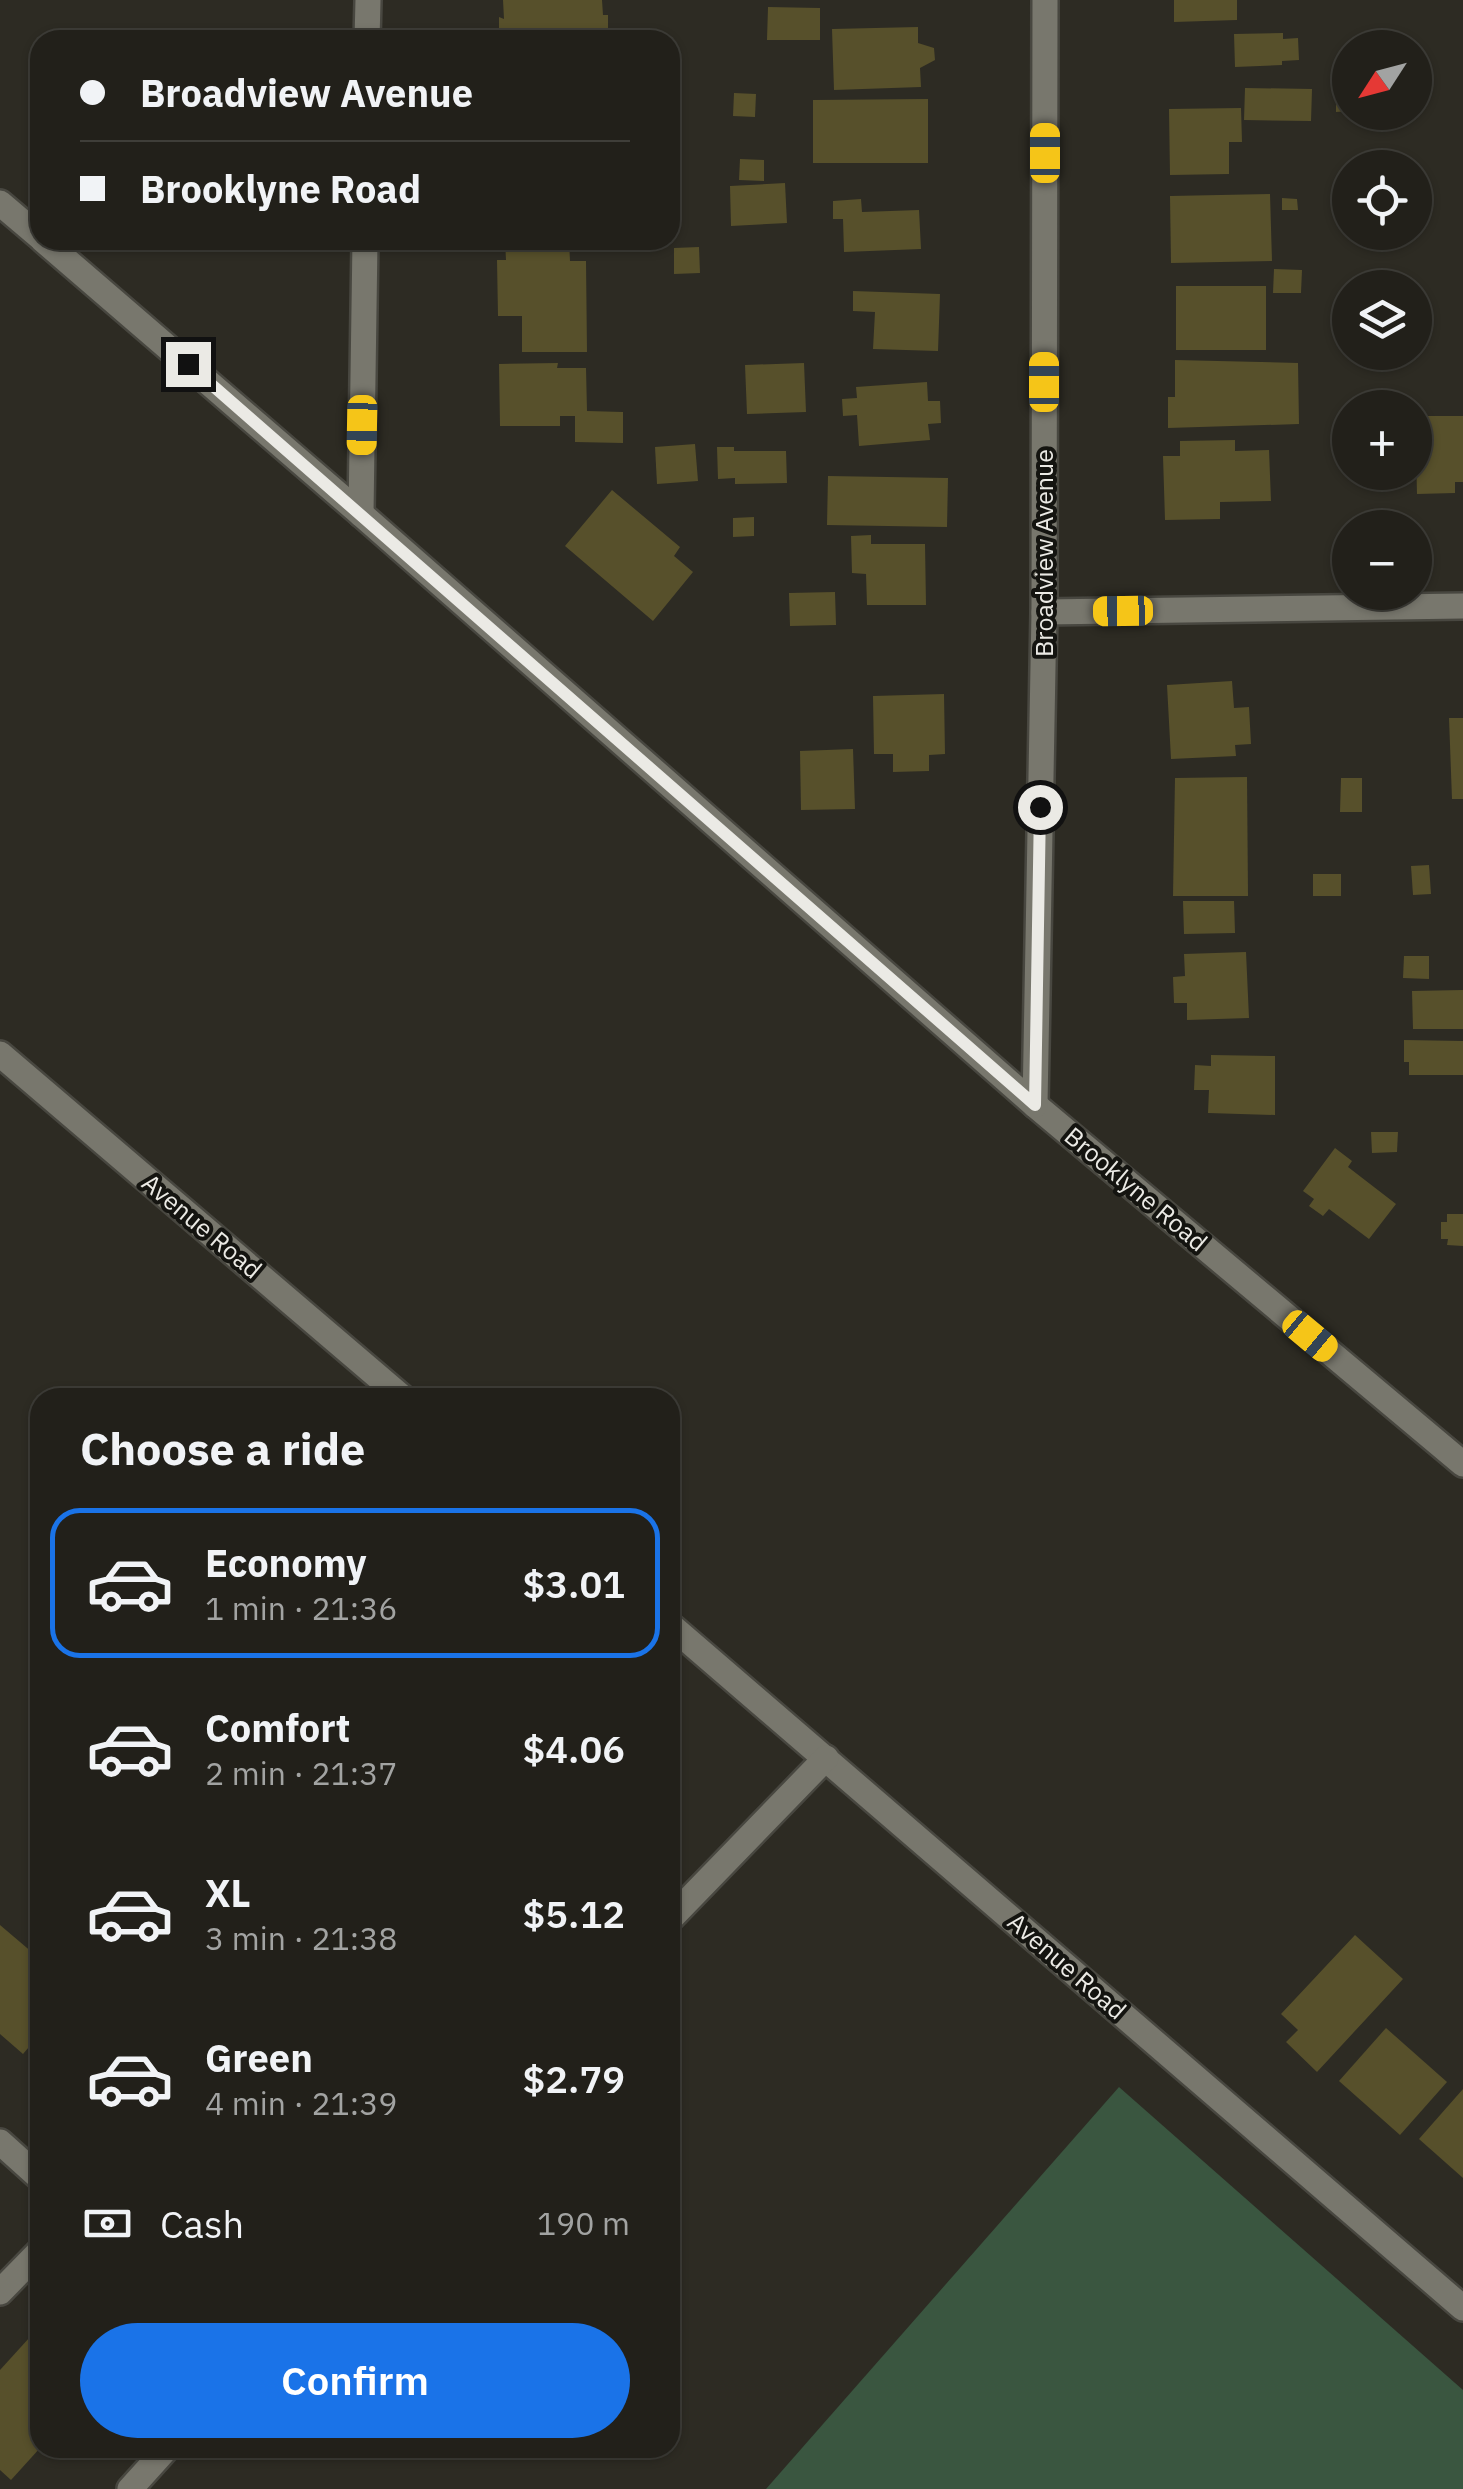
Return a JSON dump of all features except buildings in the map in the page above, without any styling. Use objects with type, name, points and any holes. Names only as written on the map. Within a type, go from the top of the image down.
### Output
[{"type":"street","points":[[367,30],[368,0]]},
{"type":"street","name":"Broadview Avenue","points":[[1035,1105],[1044,612],[1045,0]]},
{"type":"street","name":"Brooklyne Road","points":[[0,203],[30,229]]},
{"type":"street","name":"Brooklyne Road","points":[[55,250],[1035,1105],[1463,1464]]},
{"type":"street","points":[[362,514],[365,250]]},
{"type":"street","points":[[1044,612],[1463,606]]},
{"type":"street","name":"Avenue Road","points":[[0,1054],[391,1388]]},
{"type":"street","name":"Avenue Road","points":[[680,1634],[1463,2308]]},
{"type":"street","points":[[680,1909],[826,1758]]},
{"type":"street","points":[[0,2142],[30,2169]]},
{"type":"street","points":[[0,2292],[30,2261]]},
{"type":"street","points":[[130,2489],[158,2458]]},
{"type":"green space","points":[[1119,2087],[1463,2390],[1463,2489],[766,2489]]},
{"type":"route","points":[[188,364],[1035,1105],[1040,807]]}]
